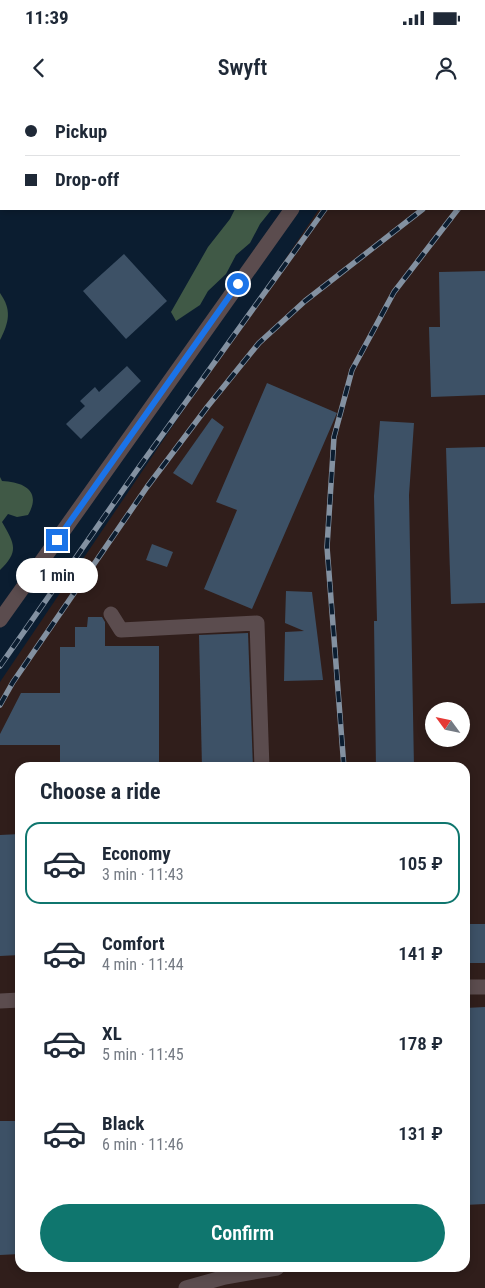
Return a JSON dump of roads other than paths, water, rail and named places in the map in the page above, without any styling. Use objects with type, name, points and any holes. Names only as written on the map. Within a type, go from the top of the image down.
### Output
[{"type":"lane","points":[[0,620],[291,210]]},
{"type":"lane","points":[[111,614],[121,630],[257,623],[262,762]]},
{"type":"lane","points":[[470,987],[485,987]]},
{"type":"lane","points":[[0,1001],[15,1000]]},
{"type":"lane","points":[[186,1288],[225,1283],[263,1272]]},
{"type":"railway","points":[[0,666],[137,470],[324,210]]},
{"type":"railway","points":[[0,705],[13,682],[147,487],[208,406],[259,343],[305,301],[422,210]]},
{"type":"railway","points":[[344,762],[327,547],[334,437],[352,370],[394,292],[457,210]]}]
